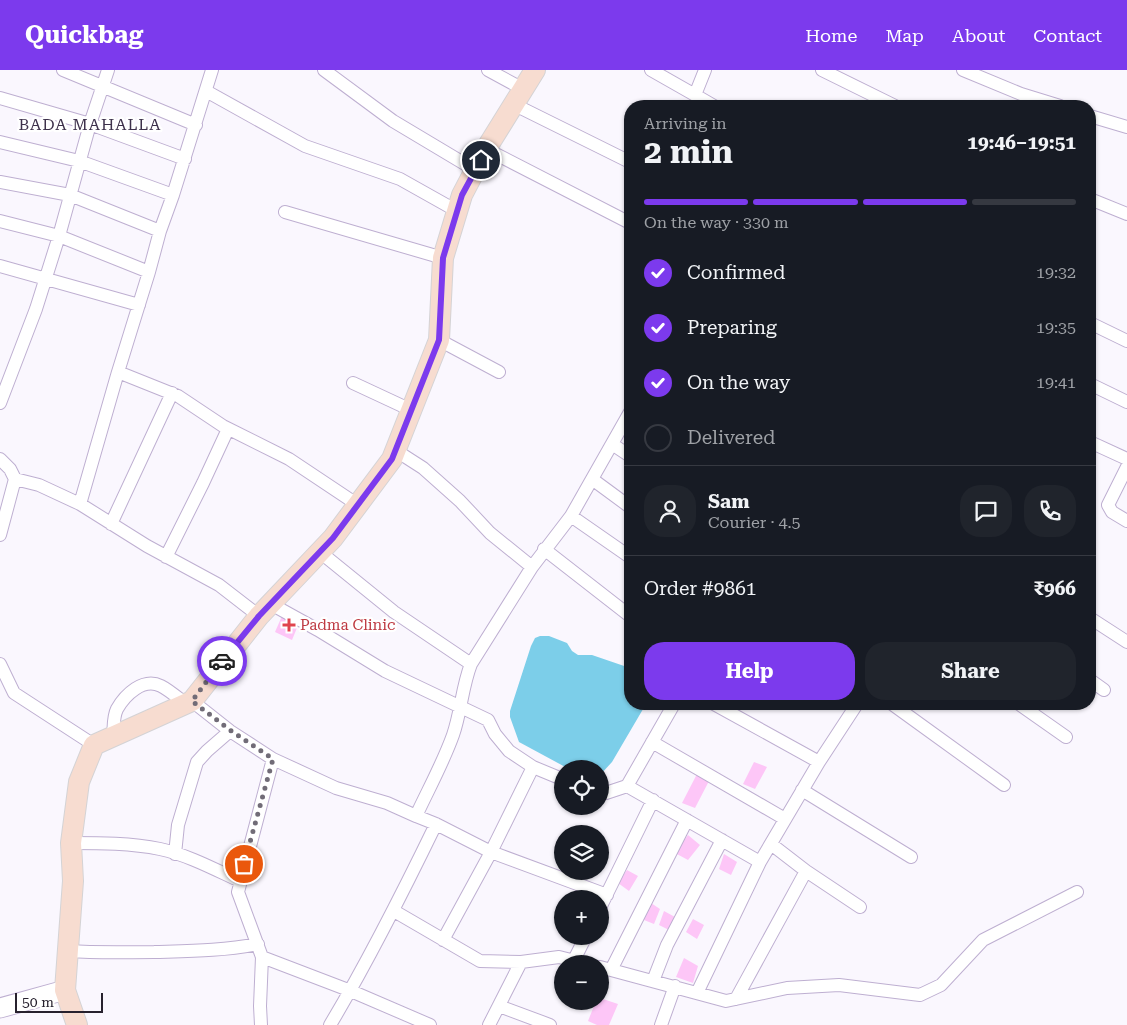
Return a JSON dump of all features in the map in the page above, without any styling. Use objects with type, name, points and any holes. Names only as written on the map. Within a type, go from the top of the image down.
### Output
[{"type":"main road","points":[[77,1025],[58,992],[69,950],[73,881],[71,843],[79,782],[94,745],[189,703],[265,610],[333,538],[392,459],[439,340],[443,258],[462,195],[486,149],[535,70]]},
{"type":"main road","points":[[0,1008],[58,992]]},
{"type":"street","points":[[63,70],[196,125]]},
{"type":"street","points":[[0,403],[36,309],[59,236],[101,87],[108,70]]},
{"type":"street","points":[[80,504],[160,231],[174,195],[212,70]]},
{"type":"street","points":[[324,70],[393,121],[475,170]]},
{"type":"street","points":[[488,70],[518,96],[624,158]]},
{"type":"street","points":[[651,70],[704,100]]},
{"type":"street","points":[[695,95],[705,70]]},
{"type":"street","points":[[822,70],[883,100]]},
{"type":"street","points":[[963,70],[1040,100]]},
{"type":"street","points":[[206,91],[305,146],[400,179],[457,211]]},
{"type":"street","points":[[0,98],[90,124],[185,158]]},
{"type":"street","points":[[1096,118],[1127,127]]},
{"type":"street","points":[[0,142],[80,161],[174,195]]},
{"type":"street","points":[[486,149],[624,220]]},
{"type":"street","points":[[0,182],[70,195],[160,231]]},
{"type":"street","points":[[1096,201],[1127,214]]},
{"type":"street","points":[[285,212],[443,258]]},
{"type":"street","points":[[0,221],[59,236],[149,272]]},
{"type":"street","points":[[0,266],[139,305]]},
{"type":"street","points":[[1096,327],[1127,342]]},
{"type":"street","points":[[439,340],[499,372]]},
{"type":"street","points":[[118,372],[178,396],[228,428],[289,459],[358,505]]},
{"type":"street","points":[[353,383],[411,410]]},
{"type":"street","points":[[1096,387],[1127,402]]},
{"type":"street","points":[[111,524],[172,393]]},
{"type":"street","points":[[416,816],[453,735],[461,708],[465,679],[471,664],[544,549],[571,516],[624,423]]},
{"type":"street","points":[[166,557],[228,428]]},
{"type":"street","points":[[612,444],[624,452]]},
{"type":"street","points":[[1096,445],[1127,459]]},
{"type":"street","points":[[395,450],[430,475],[460,501],[490,533],[532,567]]},
{"type":"street","points":[[0,459],[10,469],[15,479],[0,535]]},
{"type":"street","points":[[1127,468],[1108,505],[1112,512],[1127,520]]},
{"type":"street","points":[[15,479],[39,485],[80,504],[166,557],[219,586],[265,610],[318,630],[385,671],[488,720],[495,734],[510,751],[533,767],[554,776]]},
{"type":"street","points":[[592,479],[624,503]]},
{"type":"street","points":[[571,516],[624,553]]},
{"type":"street","points":[[544,549],[624,611]]},
{"type":"street","points":[[320,552],[394,612],[471,664]]},
{"type":"street","points":[[1096,622],[1127,642]]},
{"type":"street","points":[[0,664],[14,693],[94,745]]},
{"type":"street","points":[[1096,684],[1104,690]]},
{"type":"street","points":[[113,736],[114,719],[117,710],[135,687],[159,685],[273,759],[336,788],[387,803],[436,824],[492,852],[594,890]]},
{"type":"street","points":[[609,792],[627,786],[671,710]]},
{"type":"street","points":[[725,710],[819,762]]},
{"type":"street","points":[[697,993],[760,862],[819,762],[853,710]]},
{"type":"street","points":[[900,710],[1004,785]]},
{"type":"street","points":[[1028,710],[1066,737]]},
{"type":"street","points":[[175,854],[178,825],[197,762],[230,730]]},
{"type":"street","points":[[652,742],[785,819]]},
{"type":"street","points":[[261,1025],[262,957],[238,892],[273,759]]},
{"type":"street","points":[[443,940],[492,852],[533,767]]},
{"type":"street","points":[[627,786],[760,862]]},
{"type":"street","points":[[802,790],[911,857]]},
{"type":"street","points":[[609,891],[653,800]]},
{"type":"street","points":[[609,963],[687,820]]},
{"type":"street","points":[[330,1025],[351,991],[394,911],[436,824]]},
{"type":"street","points":[[653,980],[667,945],[722,840]]},
{"type":"street","points":[[71,843],[110,843],[160,849],[195,860],[240,881]]},
{"type":"street","points":[[771,844],[806,871],[860,907]]},
{"type":"street","points":[[736,999],[806,871]]},
{"type":"street","points":[[609,969],[726,1001],[788,988],[839,985],[920,995],[941,985],[983,940],[1077,892]]},
{"type":"street","points":[[394,911],[480,962],[520,962],[554,957]]},
{"type":"street","points":[[69,950],[107,953],[209,951],[230,950],[258,944]]},
{"type":"street","points":[[262,957],[351,991],[430,1025]]},
{"type":"street","points":[[489,1025],[520,962]]},
{"type":"street","points":[[661,1025],[675,986]]},
{"type":"street","points":[[498,1006],[550,1025]]},
{"type":"water","points":[[549,636],[567,643],[572,651],[578,655],[592,655],[624,666],[624,710],[642,710],[609,765],[609,760],[554,761],[519,742],[510,717],[510,711],[535,638]]},
{"type":"building","points":[[282,616],[299,623],[292,640],[275,632]]},
{"type":"building","points":[[754,762],[767,767],[755,789],[743,784]]},
{"type":"building","points":[[697,774],[709,781],[695,808],[682,803]]},
{"type":"building","points":[[688,835],[700,845],[688,860],[675,853]]},
{"type":"building","points":[[724,854],[737,862],[731,875],[719,869]]},
{"type":"building","points":[[627,870],[638,876],[629,891],[618,883]]},
{"type":"building","points":[[651,903],[660,909],[654,924],[644,920]]},
{"type":"building","points":[[664,911],[675,917],[669,930],[659,925]]},
{"type":"building","points":[[693,919],[704,925],[697,939],[686,932]]},
{"type":"building","points":[[684,958],[698,966],[693,983],[676,977]]},
{"type":"building","points":[[609,1001],[618,1004],[609,1025],[597,1025],[588,1021],[592,1010],[609,1010]]},
{"type":"way so far","points":[[222,661],[192,701],[273,759],[244,864]]},
{"type":"place","name":"Padma Clinic","points":[[289,625]]},
{"type":"district","name":"BADA MAHALLA","points":[[90,124]]},
{"type":"route","points":[[222,661],[259,616],[333,538],[392,459],[439,340],[443,258],[462,195],[481,160]]}]
